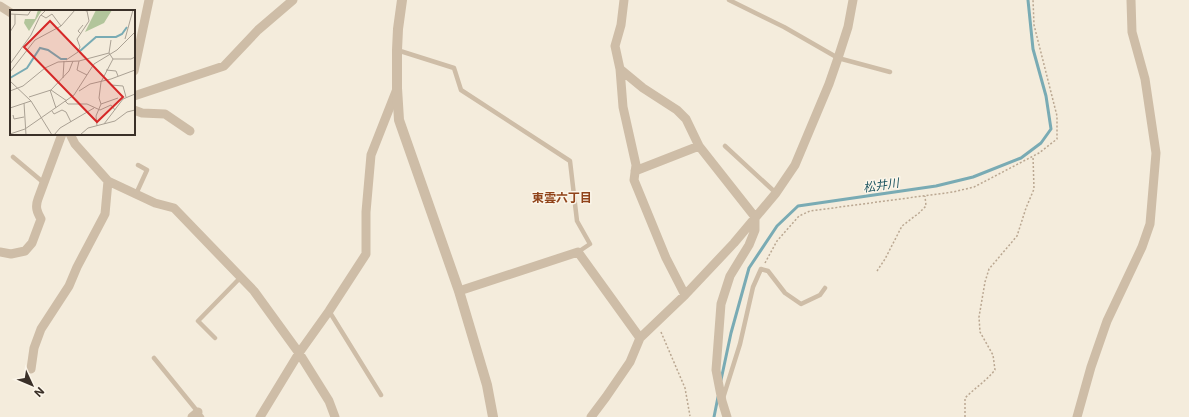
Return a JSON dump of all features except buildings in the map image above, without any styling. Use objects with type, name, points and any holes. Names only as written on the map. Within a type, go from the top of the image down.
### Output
[{"type":"street","points":[[135,66],[149,0]]},
{"type":"street","points":[[135,96],[224,66],[258,30],[292,0]]},
{"type":"street","points":[[402,0],[397,50],[399,120],[459,291],[487,385],[493,417]]},
{"type":"street","points":[[624,0],[621,25],[615,46],[620,69],[623,107],[636,165],[634,180],[666,258],[685,295]]},
{"type":"street","points":[[590,417],[606,398],[630,362],[640,338],[685,295],[734,243],[776,193],[795,164],[829,84],[848,27],[853,0]]},
{"type":"street","points":[[1077,417],[1091,367],[1107,321],[1142,247],[1150,224],[1156,153],[1145,79],[1132,32],[1131,0]]},
{"type":"street","points":[[0,6],[10,12]]},
{"type":"street","points":[[620,69],[642,88],[677,110],[686,119],[699,146],[755,218],[756,230],[749,245],[730,276],[721,304],[716,370],[722,401],[727,417]]},
{"type":"street","points":[[260,417],[299,353],[329,311],[366,254],[366,212],[371,155],[397,88]]},
{"type":"street","points":[[135,110],[142,113],[165,114],[190,131]]},
{"type":"street","points":[[0,252],[11,254],[25,251],[32,243],[41,219],[37,212],[36,205],[62,135]]},
{"type":"street","points":[[70,135],[75,144],[108,181],[155,203],[174,208],[254,291],[299,353],[329,401],[335,417]]},
{"type":"street","points":[[635,171],[699,146]]},
{"type":"street","points":[[31,369],[34,348],[41,329],[70,286],[77,267],[105,214],[108,181]]},
{"type":"street","points":[[459,291],[578,252],[640,338]]},
{"type":"lane","points":[[729,0],[784,27],[838,58],[890,72]]},
{"type":"lane","points":[[397,50],[454,68],[461,90],[570,161],[577,221],[590,244],[578,252]]},
{"type":"lane","points":[[725,146],[776,193]]},
{"type":"lane","points":[[13,156],[44,183]]},
{"type":"lane","points":[[136,194],[146,170],[138,165]]},
{"type":"lane","points":[[722,401],[740,344],[752,287],[761,270],[768,271],[784,293],[801,304],[820,295],[825,288]]},
{"type":"lane","points":[[215,338],[198,321],[240,278]]},
{"type":"lane","points":[[329,311],[381,395]]},
{"type":"lane","points":[[154,358],[197,415]]},
{"type":"path","points":[[761,270],[777,241],[799,216],[810,211],[953,192],[974,187],[1033,156],[1057,139],[1058,116],[1034,25],[1033,0]]},
{"type":"path","points":[[965,417],[965,398],[995,370],[993,355],[980,332],[979,317],[985,282],[990,269],[1017,236],[1020,230],[1026,208],[1034,189],[1033,156]]},
{"type":"path","points":[[877,271],[902,226],[926,206],[925,196]]},
{"type":"path","points":[[656,323],[662,333],[685,388],[690,416]]},
{"type":"waterway","name":"松井川","points":[[721,380],[731,333],[749,268],[777,226],[798,206],[936,186],[973,177],[1021,158],[1041,143],[1051,129],[1046,96],[1033,49],[1028,0]]},
{"type":"waterway","name":"松井川","points":[[714,417],[718,397]]},
{"type":"district","name":"東雲六丁目","points":[[562,197]]}]
